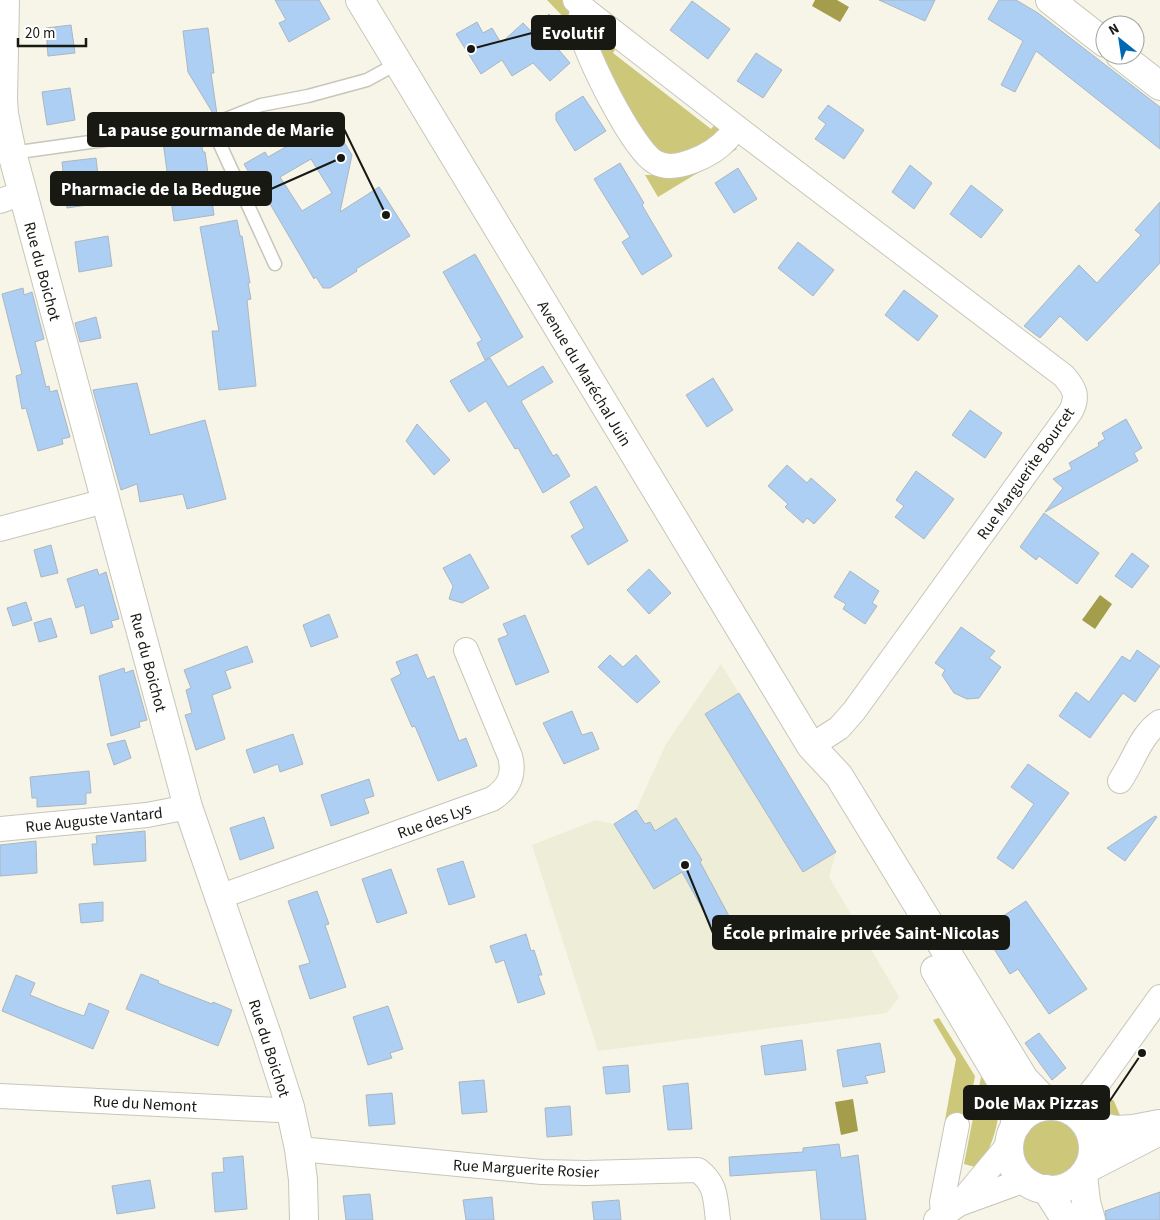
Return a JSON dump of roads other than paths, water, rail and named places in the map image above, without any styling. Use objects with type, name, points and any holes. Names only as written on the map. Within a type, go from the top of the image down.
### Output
[{"type":"main road","name":"Rue du Boichot","points":[[5,0],[2,99],[12,153],[11,197],[105,501],[188,807],[290,1107],[303,1180],[304,1220]]},
{"type":"main road","name":"Avenue du Maréchal Juin","points":[[360,0],[811,746],[839,776],[1024,1079],[1070,1114]]},
{"type":"main road","points":[[1050,0],[1095,35]]},
{"type":"main road","points":[[1133,65],[1160,86]]},
{"type":"main road","name":"Avenue du Maréchal Juin","points":[[811,746],[823,785],[992,1064],[1008,1095],[1013,1134]]},
{"type":"main road","points":[[1066,1220],[1035,1185],[1013,1164],[1013,1134],[1024,1116],[1034,1110],[1070,1114],[1116,1130],[1160,1124]]},
{"type":"main road","points":[[1070,1114],[1093,1143],[1092,1156],[1085,1172],[1086,1202],[1091,1220]]},
{"type":"main road","points":[[1035,1185],[1064,1188],[1074,1183],[1085,1172],[1160,1131]]},
{"type":"street","name":"Rue Marguerite Bourcet","points":[[580,4],[580,29],[594,66],[636,141],[653,162],[670,167],[690,162],[712,151],[727,140],[736,127]]},
{"type":"street","name":"Rue Marguerite Bourcet","points":[[580,4],[736,127],[1064,376],[1075,392],[1075,403],[1071,411],[854,711],[839,728],[811,746]]},
{"type":"street","points":[[0,529],[105,501]]},
{"type":"street","name":"Rue des Lys","points":[[219,897],[492,798],[504,790],[510,782],[512,772],[510,756],[466,650]]},
{"type":"street","points":[[1120,781],[1130,767],[1144,739],[1153,726],[1160,722]]},
{"type":"street","name":"Rue Auguste Vantard","points":[[0,829],[147,815],[188,807]]},
{"type":"street","points":[[1070,1114],[1099,1082],[1160,997]]},
{"type":"street","name":"Rue du Nemont","points":[[0,1096],[277,1110],[290,1107]]},
{"type":"street","points":[[946,1213],[942,1202],[957,1125]]},
{"type":"street","points":[[946,1213],[1013,1134]]},
{"type":"street","name":"Rue Marguerite Rosier","points":[[299,1149],[542,1172],[586,1173],[698,1170],[708,1179],[714,1190],[718,1220]]},
{"type":"street","points":[[946,1213],[1035,1185]]},
{"type":"lane","points":[[12,153],[211,125],[261,105],[308,96],[367,80],[398,63]]},
{"type":"lane","points":[[211,125],[275,264]]},
{"type":"place","name":"Evolutif","points":[[471,49]]},
{"type":"place","name":"Pharmacie de la Bedugue","points":[[341,158]]},
{"type":"place","name":"La pause gourmande de Marie","points":[[386,215]]},
{"type":"place","name":"École primaire privée Saint-Nicolas","points":[[685,865]]},
{"type":"place","name":"Dole Max Pizzas","points":[[1142,1053]]}]
